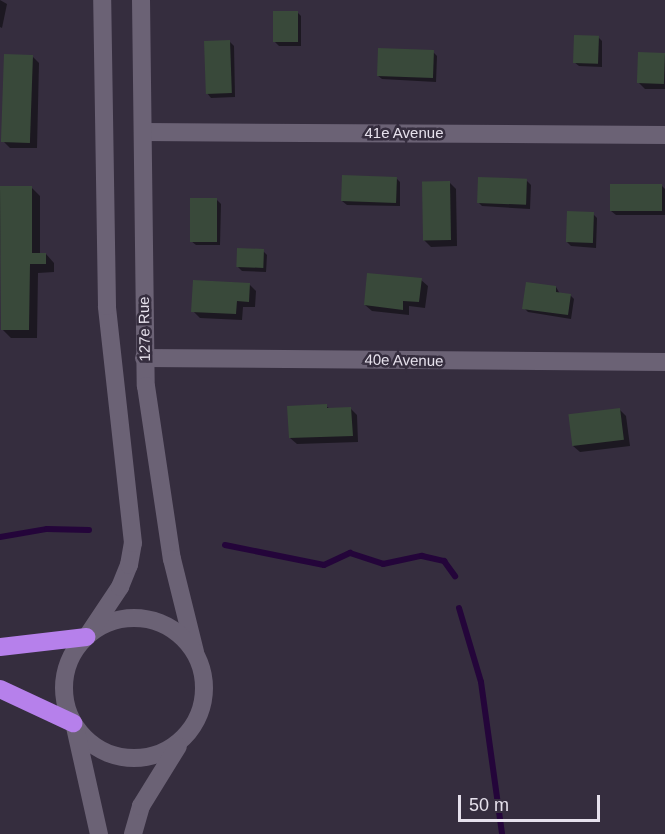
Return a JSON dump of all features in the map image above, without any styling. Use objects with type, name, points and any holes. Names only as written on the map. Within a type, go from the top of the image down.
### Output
[{"type":"highway","points":[[0,647],[87,636]]},
{"type":"highway","points":[[0,689],[73,724]]},
{"type":"main road","points":[[99,834],[73,724],[67,708],[64,678],[69,662],[120,587],[129,565],[133,543],[107,306],[102,0]]},
{"type":"main road","name":"127e Rue","points":[[141,0],[144,358],[151,428],[172,559],[195,652]]},
{"type":"main road","name":"41e Avenue","points":[[143,132],[665,135]]},
{"type":"main road","name":"40e Avenue","points":[[144,358],[665,362]]},
{"type":"main road","points":[[87,636],[106,624],[125,618],[146,619],[165,625],[182,636],[195,652],[203,672],[205,689],[202,707],[195,724],[141,806],[133,834]]},
{"type":"main road","points":[[73,724],[96,747],[125,758],[156,755],[183,739]]},
{"type":"building","points":[[273,11],[298,11],[298,42],[273,42]]},
{"type":"building","points":[[574,35],[599,36],[598,64],[573,63]]},
{"type":"building","points":[[230,40],[232,93],[206,94],[204,41]]},
{"type":"building","points":[[378,48],[434,50],[433,78],[377,76]]},
{"type":"building","points":[[638,52],[665,53],[664,84],[637,83]]},
{"type":"building","points":[[4,54],[33,55],[30,143],[1,142]]},
{"type":"building","points":[[342,175],[397,177],[396,203],[341,201]]},
{"type":"building","points":[[478,177],[527,179],[526,205],[477,203]]},
{"type":"building","points":[[422,181],[450,181],[451,240],[423,240]]},
{"type":"building","points":[[610,184],[662,184],[662,211],[610,211]]},
{"type":"building","points":[[0,186],[32,186],[32,253],[46,253],[46,264],[30,264],[29,330],[1,330]]},
{"type":"building","points":[[190,198],[217,198],[217,242],[190,242]]},
{"type":"building","points":[[567,211],[594,212],[593,243],[566,242]]},
{"type":"building","points":[[237,248],[264,249],[263,268],[236,267]]},
{"type":"building","points":[[367,273],[422,278],[419,302],[403,301],[403,310],[364,305]]},
{"type":"building","points":[[193,280],[250,283],[249,302],[237,301],[236,314],[191,312]]},
{"type":"building","points":[[526,282],[556,286],[556,292],[571,294],[568,315],[522,309]]},
{"type":"building","points":[[327,404],[327,408],[351,407],[353,436],[289,438],[287,406]]},
{"type":"building","points":[[620,408],[624,440],[572,446],[568,414]]},
{"type":"waterway","points":[[0,537],[47,529],[89,530]]},
{"type":"waterway","points":[[225,545],[324,565],[350,553],[383,564],[422,556],[444,561],[455,576]]},
{"type":"waterway","points":[[459,608],[481,682],[502,834]]}]
